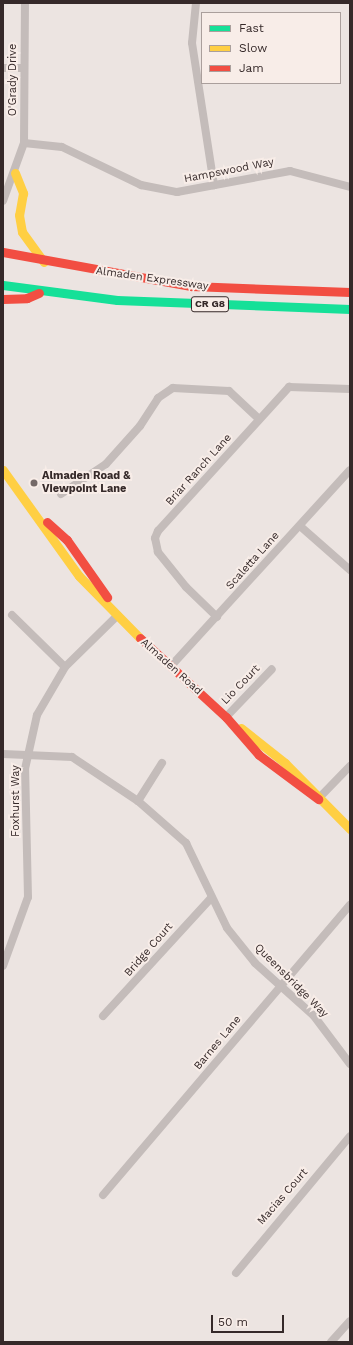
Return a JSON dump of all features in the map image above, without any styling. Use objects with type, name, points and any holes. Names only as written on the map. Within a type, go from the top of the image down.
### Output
[{"type":"main road","points":[[15,173],[23,192],[19,216],[22,232],[44,262]]},
{"type":"main road","name":"Almaden Expressway","points":[[3,252],[44,262],[191,286],[350,292]]},
{"type":"main road","name":"Almaden Expressway","points":[[3,285],[40,293],[117,300],[350,309]]},
{"type":"main road","points":[[3,299],[27,298],[40,293]]},
{"type":"main road","name":"Almaden Road","points":[[4,472],[36,512],[79,576],[171,666],[226,717],[268,747],[318,799],[350,829]]},
{"type":"street","name":"O'Grady Drive","points":[[3,201],[15,173],[24,142],[23,68],[25,3]]},
{"type":"street","points":[[196,3],[192,43],[214,185]]},
{"type":"street","points":[[3,68],[23,68]]},
{"type":"street","name":"Hampswood Way","points":[[24,142],[76,151],[148,186],[177,192],[290,171],[350,187]]},
{"type":"street","name":"Briar Ranch Lane","points":[[217,617],[186,588],[158,552],[155,538],[289,387],[350,389]]},
{"type":"street","points":[[61,494],[106,464],[140,426],[158,398],[173,388],[229,391],[259,419]]},
{"type":"street","name":"Scaletta Lane","points":[[171,666],[350,470]]},
{"type":"street","points":[[300,526],[350,570]]},
{"type":"street","points":[[12,615],[66,667]]},
{"type":"street","name":"Foxhurst Way","points":[[3,966],[28,897],[28,755],[37,715],[66,667],[118,615]]},
{"type":"street","name":"Lio Court","points":[[226,717],[272,669]]},
{"type":"street","name":"Queensbridge Way","points":[[3,754],[72,757],[138,801],[186,844],[211,898],[227,928],[255,963],[314,1016],[350,1064]]},
{"type":"street","points":[[138,801],[162,763]]},
{"type":"street","points":[[318,799],[350,766]]},
{"type":"street","name":"Bridge Court","points":[[104,1016],[211,898]]},
{"type":"street","name":"Barnes Lane","points":[[103,1195],[280,986],[350,906]]},
{"type":"street","name":"Macias Court","points":[[236,1273],[350,1136]]},
{"type":"street","points":[[331,1342],[350,1321]]},
{"type":"traffic: fast","points":[[3,285],[117,300],[350,309]]},
{"type":"traffic: slow","points":[[15,173],[23,193],[19,215],[22,232],[44,262]]},
{"type":"traffic: slow","points":[[3,470],[79,576],[140,638]]},
{"type":"traffic: slow","points":[[241,728],[285,763],[350,829]]},
{"type":"traffic: jam","points":[[3,252],[191,286],[350,292]]},
{"type":"traffic: jam","points":[[3,299],[27,298],[39,293]]},
{"type":"traffic: jam","points":[[47,522],[67,540],[107,597]]},
{"type":"traffic: jam","points":[[140,638],[226,717],[259,755],[318,799]]},
{"type":"place","name":"Almaden Road & Viewpoint Lane","points":[[34,483]]}]
